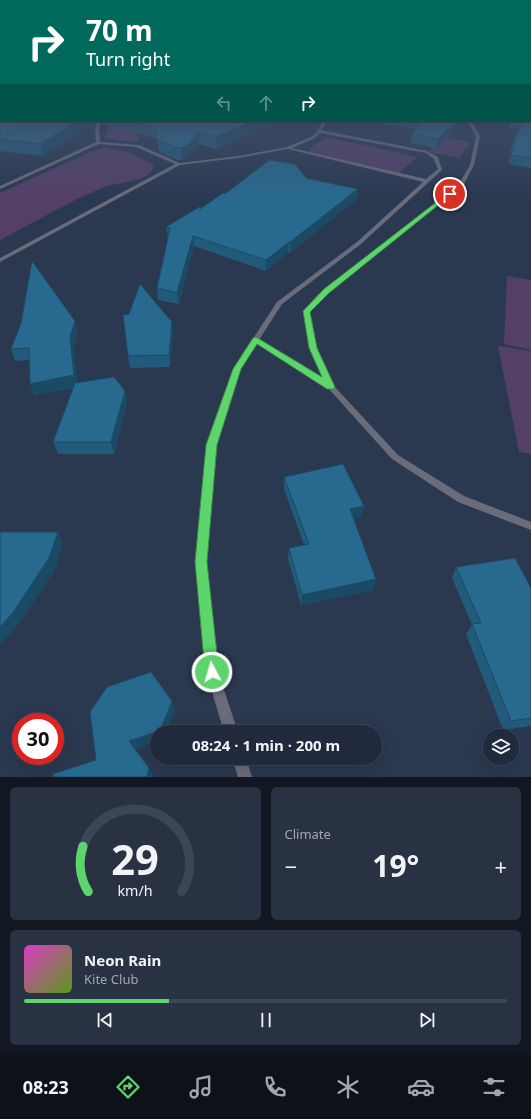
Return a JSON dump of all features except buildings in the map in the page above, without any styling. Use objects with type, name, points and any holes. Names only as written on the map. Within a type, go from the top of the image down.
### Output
[{"type":"street","points":[[96,127],[98,143]]},
{"type":"street","points":[[0,260],[180,164],[238,157],[288,148],[314,137],[321,127]]},
{"type":"street","points":[[331,387],[313,348],[306,311],[326,291],[461,185],[472,165],[478,136],[473,127]]},
{"type":"street","points":[[229,725],[212,672],[201,562],[212,445],[237,369],[279,303],[359,243],[440,169],[436,158],[427,152],[318,131]]},
{"type":"street","points":[[0,188],[98,143],[137,146],[180,164]]},
{"type":"street","points":[[288,148],[427,181]]},
{"type":"street","points":[[256,340],[331,387],[395,457],[461,499],[531,526]]},
{"type":"street","points":[[241,765],[245,777]]},
{"type":"shaded area","points":[[109,127],[148,128],[136,134],[140,141],[121,141],[104,138]]},
{"type":"shaded area","points":[[327,137],[417,157],[399,173],[308,152],[314,145]]},
{"type":"shaded area","points":[[446,138],[471,142],[459,158],[429,152],[433,148],[437,149]]},
{"type":"shaded area","points":[[103,148],[129,153],[154,166],[146,176],[133,181],[106,186],[75,200],[0,240],[0,193],[86,154]]},
{"type":"shaded area","points":[[507,276],[531,280],[531,350],[504,344]]},
{"type":"shaded area","points":[[498,346],[531,351],[531,454],[519,452]]},
{"type":"route","points":[[212,672],[201,562],[212,445],[237,369],[256,340],[331,387],[313,348],[306,311],[326,291],[450,194]]}]
